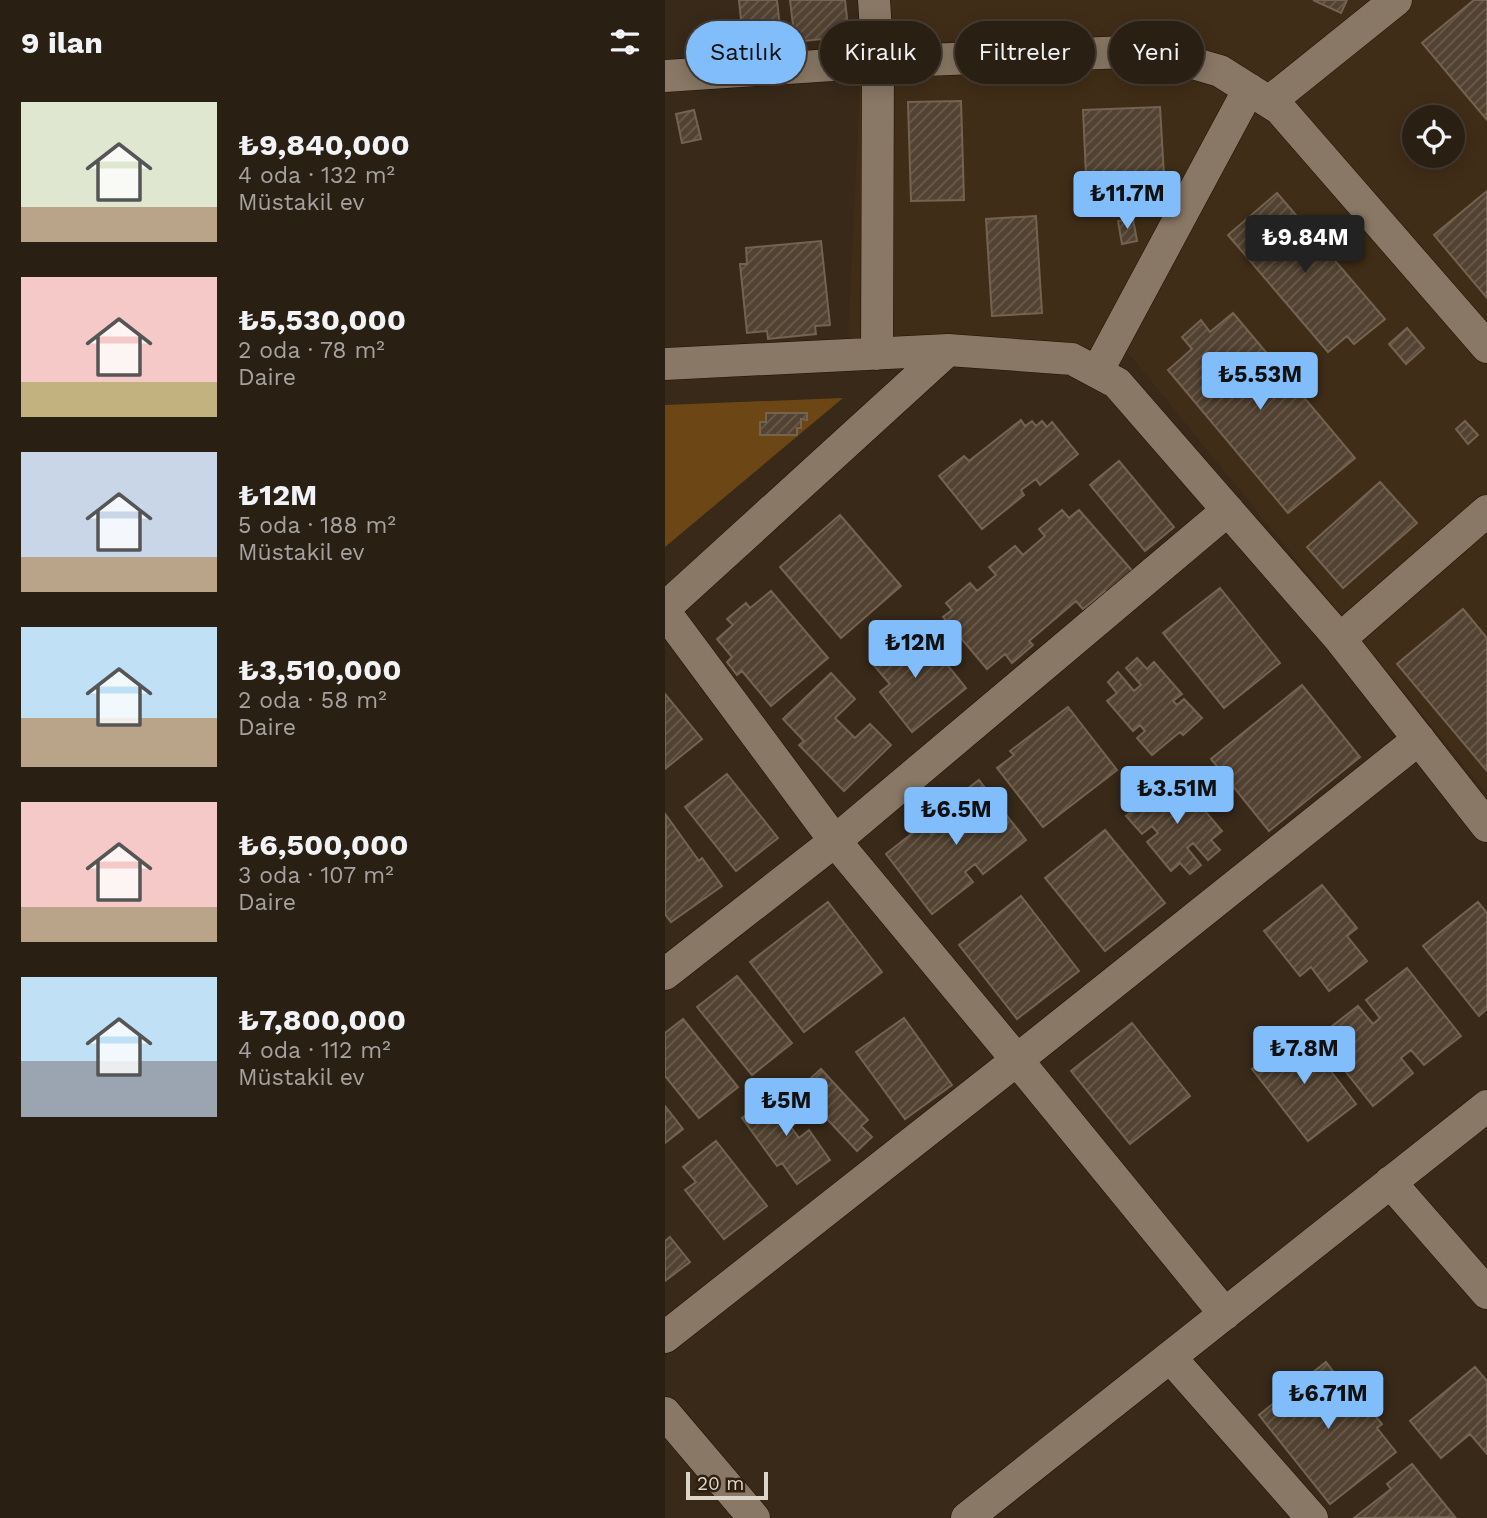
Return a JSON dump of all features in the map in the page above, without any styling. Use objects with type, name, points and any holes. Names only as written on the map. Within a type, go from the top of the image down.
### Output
[{"type":"street","points":[[874,0],[875,21]]},
{"type":"street","points":[[1097,372],[1259,96],[1396,0]]},
{"type":"street","points":[[941,59],[1151,51],[1220,71],[1280,109],[1487,347]]},
{"type":"street","points":[[665,76],[820,66]]},
{"type":"street","points":[[877,354],[878,84]]},
{"type":"street","points":[[948,351],[665,610],[835,841],[1225,1314]]},
{"type":"street","points":[[665,364],[948,351],[1072,359],[1117,383],[1340,639],[1487,826]]},
{"type":"street","points":[[665,974],[835,841],[1228,510]]},
{"type":"street","points":[[1340,639],[1487,511]]},
{"type":"street","points":[[665,1337],[1419,739]]},
{"type":"street","points":[[967,1518],[1487,1105]]},
{"type":"street","points":[[1390,1182],[1487,1293]]},
{"type":"street","points":[[1170,1357],[1312,1518]]},
{"type":"street","points":[[665,1413],[754,1518]]},
{"type":"shaded area","points":[[864,0],[1487,0],[1487,794],[1125,349],[848,340],[860,84],[941,84],[941,21],[863,21]]},
{"type":"shaded area","points":[[843,398],[665,547],[665,405]]},
{"type":"building","points":[[739,0],[777,0],[779,21],[741,21]]},
{"type":"building","points":[[790,0],[845,0],[847,21],[820,21],[820,39],[806,41],[806,21],[792,21]]},
{"type":"building","points":[[1313,0],[1347,0],[1341,13]]},
{"type":"building","points":[[1474,0],[1487,0],[1487,120],[1422,43]]},
{"type":"building","points":[[961,101],[964,200],[911,201],[908,102]]},
{"type":"building","points":[[1160,107],[1165,193],[1087,197],[1083,110]]},
{"type":"building","points":[[694,110],[701,139],[682,143],[676,114]]},
{"type":"building","points":[[1487,191],[1487,298],[1434,235]]},
{"type":"building","points":[[1277,193],[1385,319],[1354,344],[1347,336],[1328,352],[1228,235]]},
{"type":"building","points":[[1036,216],[1042,313],[992,316],[986,219]]},
{"type":"building","points":[[1133,219],[1137,241],[1122,244],[1118,221]]},
{"type":"building","points":[[821,241],[830,325],[815,326],[816,334],[768,339],[767,331],[747,333],[740,264],[747,264],[746,248]]},
{"type":"building","points":[[1233,313],[1355,458],[1288,513],[1168,370],[1192,349],[1182,337],[1201,320],[1210,332]]},
{"type":"building","points":[[1407,328],[1424,348],[1406,364],[1389,344]]},
{"type":"building","points":[[766,413],[807,413],[807,420],[801,419],[801,428],[797,428],[797,435],[760,435],[760,422],[766,422]]},
{"type":"building","points":[[1021,420],[1025,426],[1032,421],[1036,426],[1042,421],[1047,427],[1052,422],[1078,454],[1040,485],[1036,479],[1021,490],[1024,495],[982,529],[939,476],[964,456],[969,461]]},
{"type":"building","points":[[1465,421],[1478,435],[1468,444],[1456,429]]},
{"type":"building","points":[[1119,461],[1174,527],[1145,551],[1090,485]]},
{"type":"building","points":[[1380,482],[1417,523],[1343,588],[1307,547]]},
{"type":"building","points":[[1062,510],[1069,518],[1079,510],[1135,574],[1110,595],[1105,591],[1083,609],[1076,601],[1029,641],[1033,645],[1012,663],[1005,654],[987,669],[943,617],[952,610],[946,603],[970,583],[977,591],[996,575],[989,567],[1015,546],[1023,555],[1045,536],[1039,529]]},
{"type":"building","points":[[840,515],[901,586],[841,638],[780,567]]},
{"type":"building","points":[[1220,588],[1280,663],[1224,708],[1163,633]]},
{"type":"building","points":[[771,591],[828,658],[771,706],[742,671],[737,675],[727,662],[732,657],[717,639],[733,625],[727,619],[746,603],[750,608]]},
{"type":"building","points":[[1463,609],[1487,638],[1487,771],[1397,664]]},
{"type":"building","points":[[903,628],[924,654],[933,647],[966,688],[912,732],[880,692],[890,684],[871,662],[883,652],[879,648]]},
{"type":"building","points":[[1137,658],[1147,669],[1154,662],[1182,694],[1173,701],[1177,705],[1184,699],[1202,718],[1183,735],[1180,732],[1152,755],[1137,738],[1145,731],[1140,725],[1133,731],[1107,701],[1117,693],[1108,682],[1118,672],[1134,691],[1141,685],[1126,668]]},
{"type":"building","points":[[831,673],[855,699],[835,718],[855,738],[870,724],[891,745],[844,791],[799,745],[804,741],[783,719]]},
{"type":"building","points":[[1302,685],[1360,757],[1269,831],[1211,759]]},
{"type":"building","points":[[665,694],[702,739],[665,769]]},
{"type":"building","points":[[1068,707],[1117,770],[1043,827],[997,768],[1014,755],[1010,751]]},
{"type":"building","points":[[727,774],[778,838],[736,871],[685,807]]},
{"type":"building","points":[[1177,776],[1192,794],[1182,802],[1186,807],[1195,799],[1222,831],[1211,840],[1220,850],[1208,860],[1193,843],[1187,848],[1201,865],[1190,874],[1180,863],[1171,871],[1147,842],[1158,833],[1152,826],[1142,834],[1126,816]]},
{"type":"building","points":[[979,780],[1026,840],[983,874],[975,864],[965,872],[973,882],[932,914],[886,854],[924,824],[932,835],[946,824],[937,812]]},
{"type":"building","points":[[666,815],[699,861],[702,858],[722,886],[671,922],[665,914]]},
{"type":"building","points":[[1105,830],[1165,903],[1105,951],[1045,878]]},
{"type":"building","points":[[1322,885],[1357,928],[1347,936],[1367,961],[1329,991],[1311,967],[1300,976],[1264,931]]},
{"type":"building","points":[[1021,896],[1079,971],[1017,1019],[959,945]]},
{"type":"building","points":[[828,902],[882,972],[804,1032],[750,962]]},
{"type":"building","points":[[1478,902],[1487,913],[1487,1009],[1479,1016],[1423,946]]},
{"type":"building","points":[[1407,968],[1461,1036],[1424,1065],[1411,1050],[1401,1058],[1413,1073],[1373,1106],[1318,1037],[1358,1006],[1373,1024],[1380,1018],[1366,1000]]},
{"type":"building","points":[[737,976],[792,1043],[752,1075],[697,1007]]},
{"type":"building","points":[[904,1018],[952,1085],[905,1119],[856,1052]]},
{"type":"building","points":[[683,1019],[738,1087],[699,1118],[665,1076],[665,1033]]},
{"type":"building","points":[[1132,1023],[1190,1096],[1130,1144],[1071,1071]]},
{"type":"building","points":[[1301,1032],[1356,1104],[1308,1141],[1252,1069]]},
{"type":"building","points":[[821,1069],[868,1120],[861,1126],[872,1137],[857,1151],[799,1089]]},
{"type":"building","points":[[779,1092],[800,1120],[791,1127],[799,1138],[809,1130],[830,1160],[797,1184],[782,1163],[777,1166],[742,1118]]},
{"type":"building","points":[[665,1106],[683,1129],[665,1143]]},
{"type":"building","points":[[716,1141],[767,1206],[724,1239],[685,1190],[696,1182],[683,1167]]},
{"type":"building","points":[[670,1237],[690,1262],[665,1281],[665,1241]]},
{"type":"building","points":[[1326,1362],[1336,1375],[1340,1372],[1382,1424],[1377,1428],[1396,1452],[1330,1504],[1259,1415],[1285,1394],[1282,1390],[1300,1376],[1303,1380]]},
{"type":"building","points":[[1475,1367],[1487,1381],[1487,1454],[1470,1434],[1441,1458],[1410,1421]]},
{"type":"building","points":[[1412,1464],[1455,1517],[1354,1518],[1391,1489],[1387,1484]]}]
